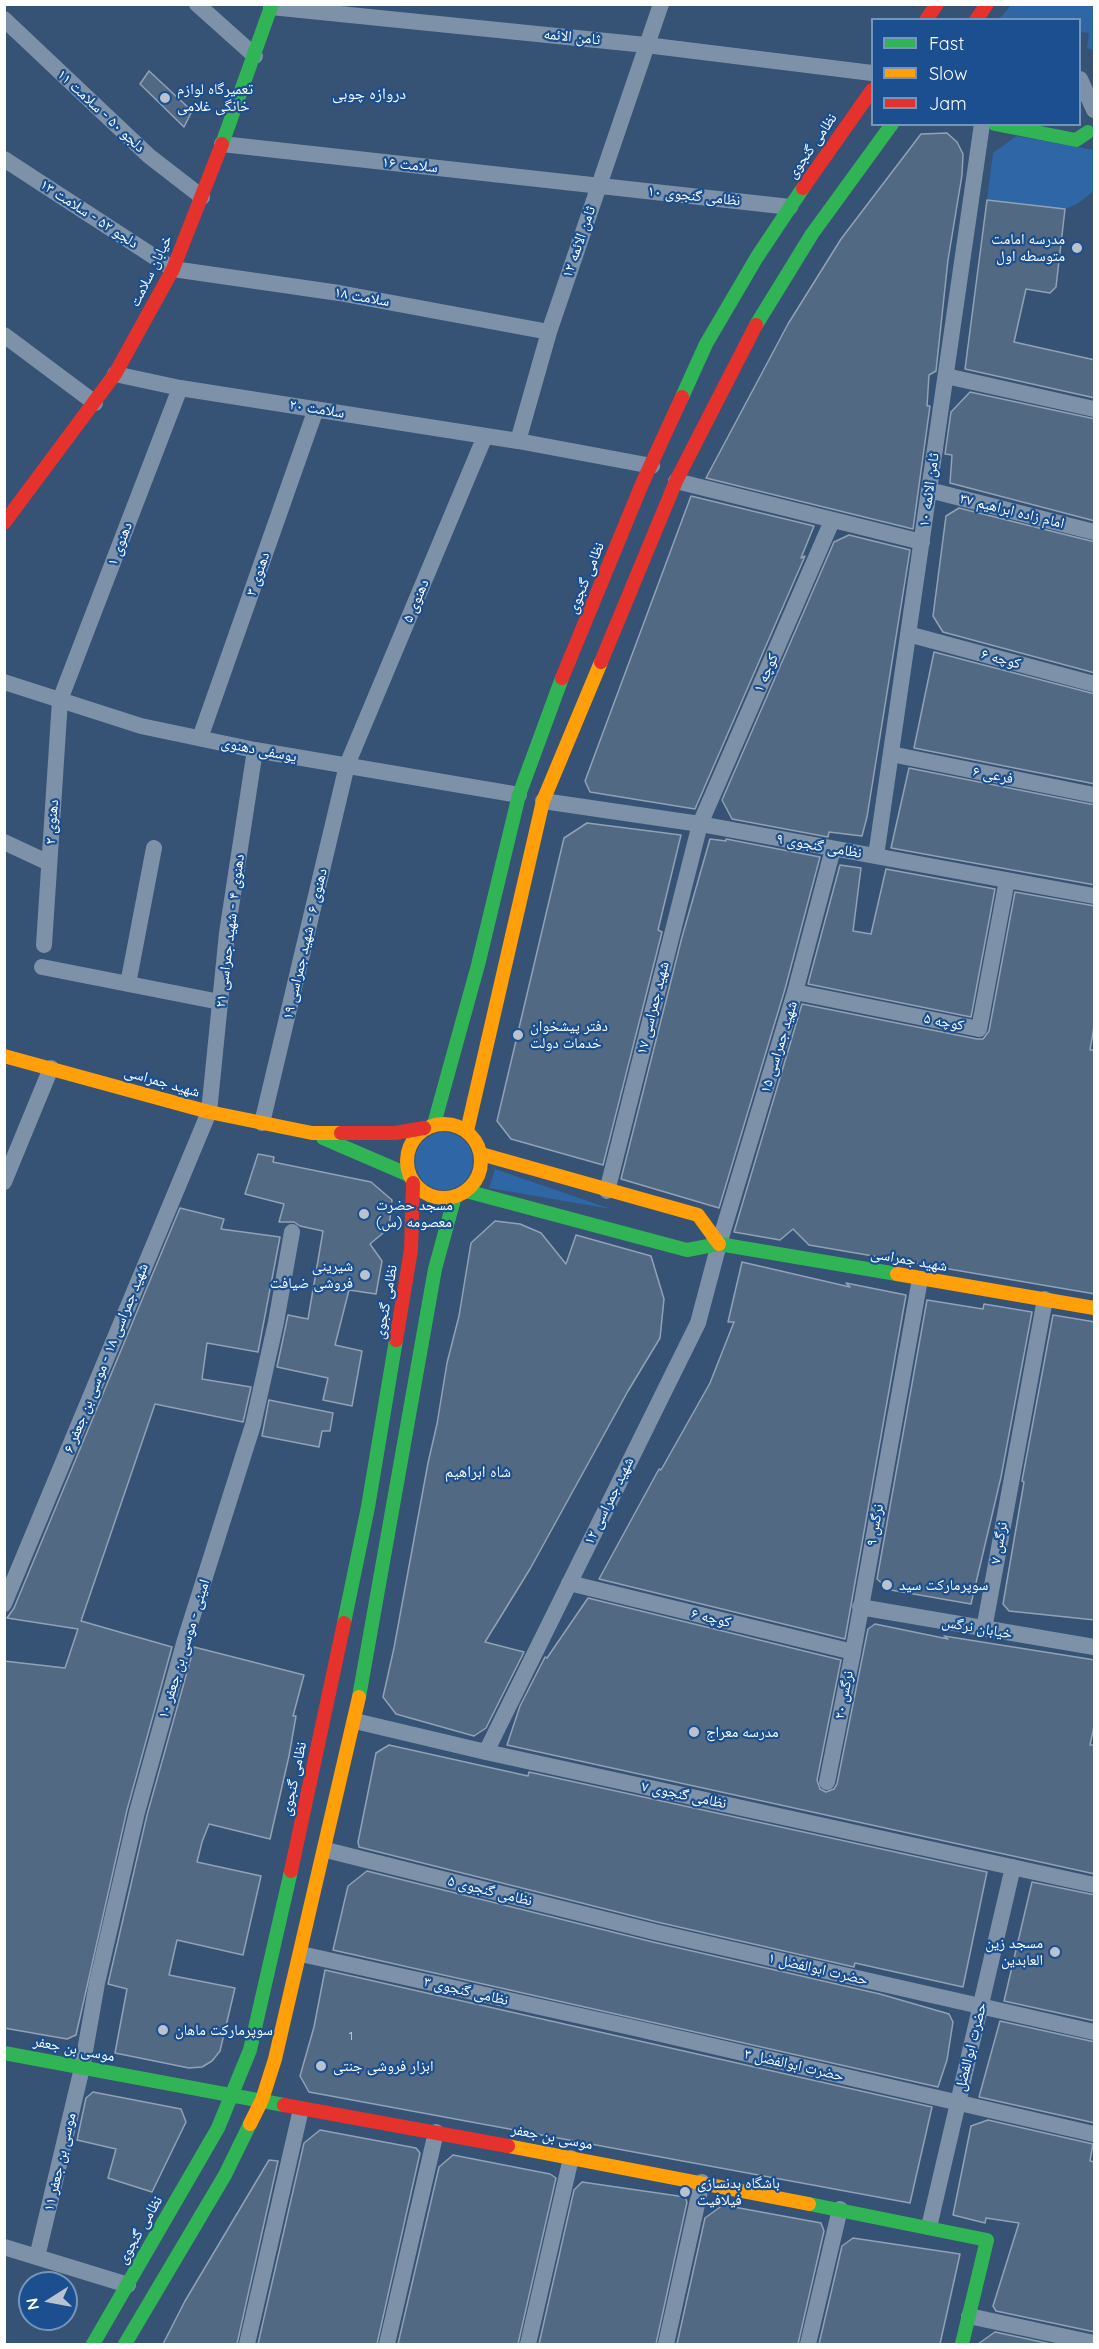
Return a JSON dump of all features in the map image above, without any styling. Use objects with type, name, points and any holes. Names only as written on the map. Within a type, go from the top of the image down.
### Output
[{"type":"street","points":[[197,4],[255,56]]},
{"type":"street","name":"ثامن الائمه ۱۲","points":[[518,441],[549,332],[661,4]]},
{"type":"street","points":[[977,18],[987,4]]},
{"type":"street","name":"خیابان سلامت","points":[[4,523],[115,374],[173,269],[255,56],[271,6]]},
{"type":"street","name":"ثامن الائمه","points":[[271,6],[646,45],[871,73]]},
{"type":"street","name":"دلجو ۵۰ - سلامت ۱۱","points":[[4,19],[149,156],[202,197]]},
{"type":"street","points":[[1081,81],[1095,110]]},
{"type":"street","name":"نظامی گنجوی","points":[[429,1126],[478,965],[519,795],[555,696],[642,484],[706,344],[757,257],[835,140],[871,93]]},
{"type":"street","points":[[467,1131],[543,801],[676,481],[761,316],[812,234],[893,126]]},
{"type":"street","name":"ثامن الائمه ۱۰","points":[[876,856],[982,126]]},
{"type":"street","points":[[1005,126],[1076,140],[1087,130]]},
{"type":"street","name":"سلامت ۱۶","points":[[222,144],[598,186]]},
{"type":"street","name":"دلجو ۵۲ - سلامت ۱۳","points":[[4,159],[173,269]]},
{"type":"street","name":"نظامی گنجوی ۱۰","points":[[598,186],[790,207]]},
{"type":"street","name":"سلامت ۱۸","points":[[173,269],[339,293],[549,332]]},
{"type":"street","points":[[4,335],[95,403]]},
{"type":"street","name":"سلامت ۲۰","points":[[115,374],[180,388],[518,441],[652,466]]},
{"type":"street","points":[[946,376],[1095,410]]},
{"type":"street","name":"دهنوی ۱","points":[[60,699],[180,388]]},
{"type":"street","name":"دهنوی ۳","points":[[200,738],[316,409]]},
{"type":"street","name":"دهنوی ۵","points":[[347,765],[485,436]]},
{"type":"street","points":[[676,481],[922,542]]},
{"type":"street","name":"امام زاده ابراهیم ۳۷","points":[[929,490],[1095,532]]},
{"type":"street","name":"کوچه ۱","points":[[700,824],[832,521]]},
{"type":"street","name":"کوچه ۶","points":[[908,634],[1095,684]]},
{"type":"street","name":"یوسفی دهنوی","points":[[4,682],[141,726],[255,750],[519,795]]},
{"type":"street","name":"دهنوی ۲","points":[[44,945],[60,699]]},
{"type":"street","name":"دهنوی ۴ - شهید جمراسی ۲۱","points":[[209,1112],[227,933],[255,750]]},
{"type":"street","name":"فرعی ۶","points":[[891,754],[1095,795]]},
{"type":"street","name":"دهنوی ۶ - شهید جمراسی ۱۹","points":[[262,1123],[347,765]]},
{"type":"street","name":"نظامی گنجوی ۹","points":[[543,801],[700,824],[1095,896]]},
{"type":"street","name":"شهید جمراسی ۱۷","points":[[607,1191],[700,824]]},
{"type":"street","points":[[4,842],[49,862]]},
{"type":"street","points":[[128,984],[154,848]]},
{"type":"street","name":"شهید جمراسی ۱۵","points":[[719,1244],[795,992],[833,849]]},
{"type":"street","name":"کوچه ۵","points":[[795,992],[979,1029],[1007,880]]},
{"type":"street","points":[[42,967],[220,1002]]},
{"type":"street","name":"شهید جمراسی","points":[[4,1056],[209,1112],[312,1133]]},
{"type":"street","points":[[4,1182],[51,1068]]},
{"type":"street","name":"شهید جمراسی ۱۸ - موسی بن جعفر ۶","points":[[4,1604],[209,1112]]},
{"type":"street","points":[[125,2344],[225,2175],[262,2100],[275,2059],[355,1721],[435,1269],[460,1194],[478,1175],[481,1154],[478,1145],[467,1131],[456,1125],[445,1123],[395,1133],[312,1133]]},
{"type":"street","points":[[411,1179],[407,1154],[410,1144],[429,1126]]},
{"type":"street","points":[[312,1133],[411,1179],[422,1191],[432,1196],[443,1198],[460,1194]]},
{"type":"street","points":[[481,1154],[698,1215],[719,1244]]},
{"type":"street","name":"نظامی گنجوی","points":[[93,2344],[218,2127],[250,2050],[300,1830],[368,1507],[411,1250],[411,1179]]},
{"type":"street","name":"شهید جمراسی","points":[[460,1194],[687,1250],[719,1244],[1095,1308]]},
{"type":"street","name":"امینی - موسی بن جعفر ۱۰","points":[[82,2068],[97,1983],[137,1812],[185,1640],[253,1425],[276,1322],[292,1232]]},
{"type":"street","name":"شهید جمراسی ۱۲","points":[[486,1752],[698,1323],[719,1244]]},
{"type":"street","name":"نرگس ۹","points":[[860,1607],[920,1279]]},
{"type":"street","name":"نرگس ۷","points":[[984,1629],[1045,1299]]},
{"type":"street","name":"کوچه ۶","points":[[569,1583],[853,1652]]},
{"type":"street","name":"خیابان نرگس","points":[[860,1607],[1095,1647]]},
{"type":"street","name":"نرگس ۲۰","points":[[826,1782],[860,1607]]},
{"type":"street","name":"نظامی گنجوی ۷","points":[[355,1721],[486,1752],[1095,1885]]},
{"type":"street","name":"نظامی گنجوی ۵","points":[[326,1850],[655,1932]]},
{"type":"street","name":"حضرت ابوالفضل","points":[[929,2227],[1013,1867]]},
{"type":"street","name":"حضرت ابوالفضل ۱","points":[[655,1932],[1095,2032]]},
{"type":"street","name":"نظامی گنجوی ۳","points":[[301,1954],[630,2027]]},
{"type":"street","name":"حضرت ابوالفضل ۳","points":[[630,2027],[1095,2134]]},
{"type":"street","name":"موسی بن جعفر","points":[[4,2053],[702,2182],[987,2240],[962,2344]]},
{"type":"street","name":"موسی بن جعفر ۱۱","points":[[37,2257],[82,2068]]},
{"type":"street","points":[[247,2344],[301,2109]]},
{"type":"street","points":[[387,2344],[436,2132]]},
{"type":"street","points":[[528,2344],[571,2158]]},
{"type":"street","points":[[666,2344],[702,2182]]},
{"type":"street","points":[[808,2344],[840,2209]]},
{"type":"street","points":[[4,2247],[128,2285]]},
{"type":"street","points":[[969,2316],[1095,2343]]},
{"type":"shaded area","points":[[1012,4],[1094,5],[1094,50],[1087,48],[1089,33],[1081,32],[1081,18],[1000,18]]},
{"type":"shaded area","points":[[1016,136],[1094,150],[1094,191],[1077,204],[1065,209],[987,200],[993,153]]},
{"type":"shaded area","points":[[438,1132],[450,1132],[465,1140],[473,1155],[473,1167],[465,1182],[450,1190],[438,1190],[423,1182],[415,1167],[415,1155],[423,1140]]},
{"type":"shaded area","points":[[495,1169],[611,1209],[489,1188]]},
{"type":"building","name":"تعمیرگاه لوازم خانگی غلامی","points":[[149,71],[192,111],[184,127],[140,84]]},
{"type":"building","points":[[947,133],[957,142],[963,154],[962,175],[948,260],[936,371],[929,375],[927,406],[930,406],[913,529],[706,478],[788,324],[841,239],[921,134]]},
{"type":"building","points":[[987,200],[1065,209],[1056,287],[1050,293],[1026,289],[1014,342],[1095,360],[1095,398],[965,369]]},
{"type":"building","points":[[970,392],[1095,419],[1095,521],[950,483],[952,455],[945,454],[951,412]]},
{"type":"building","points":[[691,496],[814,526],[801,558],[805,556],[695,809],[590,792],[585,781]]},
{"type":"building","points":[[959,508],[1095,542],[1095,673],[943,632],[933,616],[946,516]]},
{"type":"building","points":[[849,535],[910,550],[862,836],[829,832],[828,837],[732,819],[722,800],[834,542]]},
{"type":"building","points":[[934,652],[1095,694],[1095,784],[914,748]]},
{"type":"building","points":[[909,768],[1095,805],[1095,885],[891,848]]},
{"type":"building","points":[[587,823],[681,835],[658,930],[662,932],[603,1165],[511,1139],[497,1121],[564,838]]},
{"type":"building","points":[[710,839],[726,841],[726,839],[820,857],[785,989],[719,1208],[621,1179],[682,937]]},
{"type":"building","points":[[840,865],[861,868],[853,931],[871,934],[886,869],[995,889],[971,1017],[808,984]]},
{"type":"building","points":[[1015,892],[1095,906],[1095,1021],[1090,1050],[1095,1050],[1095,1294],[809,1245],[793,1229],[780,1240],[734,1232],[802,1004],[983,1039],[989,1031]]},
{"type":"building","points":[[258,1154],[274,1157],[273,1162],[371,1182],[392,1200],[389,1228],[370,1244],[382,1261],[376,1294],[349,1290],[335,1345],[362,1351],[352,1406],[323,1400],[328,1378],[277,1367],[288,1315],[308,1319],[323,1231],[300,1226],[294,1222],[279,1222],[284,1204],[245,1194]]},
{"type":"building","points":[[180,1208],[224,1219],[221,1229],[280,1237],[258,1352],[207,1343],[202,1379],[251,1387],[243,1422],[155,1404],[81,1621],[172,1647],[127,1810],[76,2035],[67,2039],[4,2028],[4,1661],[65,1668],[78,1629],[7,1618],[14,1608]]},
{"type":"building","points":[[495,1221],[520,1224],[541,1233],[566,1264],[576,1235],[651,1256],[664,1299],[660,1338],[628,1391],[530,1569],[485,1642],[524,1652],[486,1728],[474,1736],[396,1714],[383,1697],[447,1363],[459,1316],[471,1243]]},
{"type":"building","points":[[742,1262],[850,1287],[846,1283],[906,1295],[845,1639],[599,1579],[659,1469],[661,1470],[710,1383],[734,1322],[728,1322]]},
{"type":"building","points":[[927,1300],[983,1309],[984,1304],[1032,1312],[1001,1477],[971,1604],[885,1589],[885,1586],[877,1579]]},
{"type":"building","points":[[1053,1315],[1095,1322],[1095,1620],[1009,1611],[1003,1604],[1024,1482],[1022,1481]]},
{"type":"building","points":[[269,1400],[333,1413],[330,1431],[322,1431],[319,1447],[262,1436]]},
{"type":"building","points":[[588,1598],[841,1660],[817,1780],[820,1789],[826,1792],[834,1789],[837,1784],[868,1629],[875,1624],[948,1639],[944,1636],[1095,1660],[1095,1722],[1090,1745],[1095,1745],[1095,1874],[507,1745],[520,1706],[545,1657],[547,1658]]},
{"type":"building","points":[[194,1647],[304,1675],[293,1716],[296,1716],[289,1756],[270,1839],[209,1824],[202,1842],[197,1862],[261,1876],[243,1955],[177,1940],[169,1975],[235,1988],[220,2051],[212,2061],[202,2067],[189,2068],[115,2053],[127,1989],[108,1984],[147,1815]]},
{"type":"building","points":[[389,1745],[528,1776],[529,1772],[987,1872],[963,1987],[855,1963],[854,1967],[657,1922],[359,1847],[358,1842],[376,1753]]},
{"type":"building","points":[[367,1871],[653,1942],[880,1994],[949,2014],[953,2022],[947,2060],[938,2087],[333,1950],[348,1886]]},
{"type":"building","points":[[1032,1882],[1095,1895],[1095,2021],[1004,2001]]},
{"type":"building","points":[[325,1970],[932,2107],[910,2203],[309,2092],[300,2076],[314,2027]]},
{"type":"building","points":[[1000,2021],[1095,2042],[1095,2123],[979,2097]]},
{"type":"building","points":[[93,2092],[181,2109],[186,2122],[152,2192],[108,2178],[116,2149],[77,2140],[86,2098]]},
{"type":"building","points":[[988,2120],[1093,2144],[1090,2161],[1095,2162],[1095,2332],[996,2311],[993,2306],[1019,2223],[986,2218],[985,2223],[953,2215],[971,2126]]},
{"type":"building","points":[[320,2130],[416,2148],[420,2153],[377,2344],[258,2344],[304,2143]]},
{"type":"building","points":[[453,2155],[550,2174],[556,2178],[518,2344],[398,2344],[439,2167]]},
{"type":"building","points":[[269,2160],[278,2161],[237,2344],[163,2344],[185,2301]]},
{"type":"building","points":[[582,2182],[685,2197],[687,2202],[656,2344],[539,2344],[574,2190]]},
{"type":"building","points":[[723,2205],[821,2223],[824,2231],[798,2344],[677,2344],[705,2218]]},
{"type":"building","points":[[853,2238],[960,2254],[940,2344],[819,2344],[842,2246]]},
{"type":"building","points":[[995,2332],[1051,2344],[978,2344]]},
{"type":"traffic: fast","points":[[222,144],[272,4]]},
{"type":"traffic: fast","points":[[756,325],[812,234],[891,126]]},
{"type":"traffic: fast","points":[[1005,126],[1076,140],[1088,132]]},
{"type":"traffic: fast","points":[[682,397],[706,344],[757,257],[803,188]]},
{"type":"traffic: fast","points":[[434,1124],[478,965],[519,795],[562,678]]},
{"type":"traffic: fast","points":[[323,1138],[409,1175]]},
{"type":"traffic: fast","points":[[466,1191],[687,1250],[719,1244],[897,1274]]},
{"type":"traffic: fast","points":[[359,1697],[435,1269],[455,1196]]},
{"type":"traffic: fast","points":[[344,1623],[368,1507],[396,1340]]},
{"type":"traffic: fast","points":[[93,2344],[218,2128],[250,2050],[291,1871]]},
{"type":"traffic: fast","points":[[4,2053],[284,2105]]},
{"type":"traffic: fast","points":[[125,2344],[225,2175],[250,2124]]},
{"type":"traffic: fast","points":[[809,2204],[987,2240],[962,2344]]},
{"type":"traffic: slow","points":[[467,1131],[543,801],[601,662]]},
{"type":"traffic: slow","points":[[4,1056],[209,1112],[312,1133],[341,1133]]},
{"type":"traffic: slow","points":[[437,1124],[451,1124],[465,1130],[475,1140],[481,1154],[481,1161],[481,1168],[475,1182],[465,1192],[451,1198],[437,1198],[423,1192],[413,1182],[407,1168],[407,1154],[413,1140],[423,1130],[437,1124]]},
{"type":"traffic: slow","points":[[481,1154],[698,1215],[719,1244]]},
{"type":"traffic: slow","points":[[897,1274],[1094,1308]]},
{"type":"traffic: slow","points":[[250,2124],[262,2100],[275,2059],[359,1697]]},
{"type":"traffic: slow","points":[[508,2146],[809,2204]]},
{"type":"traffic: jam","points":[[927,18],[937,4]]},
{"type":"traffic: jam","points":[[977,18],[987,4]]},
{"type":"traffic: jam","points":[[803,188],[871,91]]},
{"type":"traffic: jam","points":[[4,523],[115,374],[173,269],[222,144]]},
{"type":"traffic: jam","points":[[601,662],[676,481],[756,325]]},
{"type":"traffic: jam","points":[[562,678],[642,484],[682,397]]},
{"type":"traffic: jam","points":[[341,1133],[395,1133],[424,1128]]},
{"type":"traffic: jam","points":[[396,1340],[411,1250],[413,1183]]},
{"type":"traffic: jam","points":[[291,1871],[344,1623]]},
{"type":"traffic: jam","points":[[284,2105],[508,2146]]},
{"type":"place","name":"تعمیرگاه لوازم خانگی غلامی","points":[[165,98]]},
{"type":"place","name":"مدرسه امامت متوسطه اول","points":[[1077,248]]},
{"type":"place","name":"دفتر پیشخوان خدمات دولت","points":[[518,1035]]},
{"type":"place","name":"مسجد حضرت معصومه (س)","points":[[364,1214]]},
{"type":"place","name":"شیرینی فروشی ضیافت","points":[[365,1275]]},
{"type":"place","name":"سوپرمارکت سید","points":[[887,1585]]},
{"type":"place","name":"مدرسه معراج","points":[[694,1732]]},
{"type":"place","name":"مسجد زین العابدین","points":[[1055,1952]]},
{"type":"place","name":"سوپرمارکت ماهان","points":[[163,2030]]},
{"type":"place","name":"ابزار فروشی جنتی","points":[[321,2066]]},
{"type":"place","name":"باشگاه بدنسازی فیلافیت","points":[[685,2192]]},
{"type":"district","name":"دروازه چوبی","points":[[369,94]]},
{"type":"district","name":"شاه ابراهیم","points":[[478,1472]]}]
